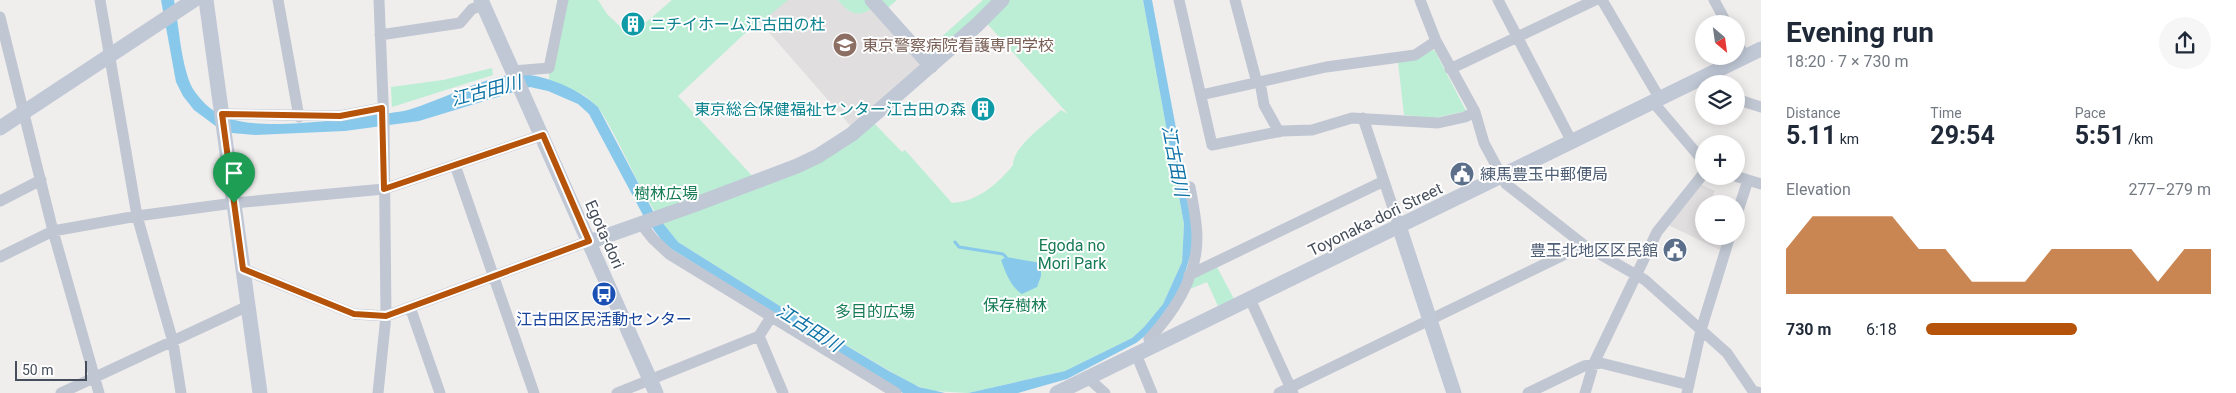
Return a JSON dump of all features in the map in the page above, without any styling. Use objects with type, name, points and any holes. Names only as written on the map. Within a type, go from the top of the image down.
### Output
[{"type":"street","points":[[100,0],[137,216],[173,342],[181,393]]},
{"type":"street","points":[[0,128],[194,0]]},
{"type":"street","points":[[206,0],[260,393]]},
{"type":"street","points":[[278,0],[299,116]]},
{"type":"street","points":[[378,393],[386,316],[384,126],[379,0]]},
{"type":"street","points":[[517,78],[549,68],[563,0]]},
{"type":"street","points":[[872,0],[931,66]]},
{"type":"street","points":[[243,269],[354,314],[386,316],[643,224],[818,156],[849,137],[931,66],[1002,0]]},
{"type":"street","points":[[1179,0],[1212,145],[1279,132],[1312,130],[1352,118],[1438,122],[1466,117],[1475,112]]},
{"type":"street","points":[[1235,0],[1264,105],[1279,132]]},
{"type":"street","points":[[1420,0],[1436,41],[1475,112],[1484,143],[1506,184],[1584,245],[1645,280],[1727,353],[1753,390],[1761,393]]},
{"type":"street","points":[[1498,0],[1572,142]]},
{"type":"street","points":[[1450,68],[1595,0]]},
{"type":"street","points":[[1602,0],[1657,100],[1695,150]]},
{"type":"street","points":[[1714,0],[1722,15]]},
{"type":"street","points":[[380,35],[460,23],[472,9],[482,2]]},
{"type":"street","name":"Egota-dori","points":[[482,2],[543,135],[656,393]]},
{"type":"street","points":[[0,17],[53,231],[99,393]]},
{"type":"street","points":[[1200,95],[1326,67],[1415,55],[1436,41]]},
{"type":"street","name":"Toyonaka-dori Street","points":[[1745,57],[1761,49]]},
{"type":"street","name":"Toyonaka-dori Street","points":[[1722,75],[1735,65]]},
{"type":"street","name":"Toyonaka-dori Street","points":[[1057,393],[1657,100],[1695,86]]},
{"type":"street","points":[[1745,102],[1761,107]]},
{"type":"street","points":[[222,114],[340,116],[382,108]]},
{"type":"street","points":[[1364,118],[1454,393]]},
{"type":"street","points":[[0,257],[53,231],[137,216],[234,203],[384,189],[543,135]]},
{"type":"street","points":[[455,165],[534,393]]},
{"type":"street","points":[[1745,179],[1761,184]]},
{"type":"street","points":[[0,201],[41,180]]},
{"type":"street","points":[[1743,195],[1748,180]]},
{"type":"street","points":[[1189,275],[1384,181]]},
{"type":"street","points":[[1585,393],[1594,363],[1657,232],[1695,184]]},
{"type":"street","points":[[1153,346],[1150,339],[1176,305],[1189,275],[1197,240],[1190,187]]},
{"type":"street","points":[[643,224],[653,239],[669,254],[896,393]]},
{"type":"street","points":[[1279,393],[1292,390],[1584,245]]},
{"type":"street","points":[[1528,393],[1594,363],[1600,363],[1688,389],[1701,330],[1727,245]]},
{"type":"street","points":[[1250,299],[1292,390]]},
{"type":"street","points":[[61,393],[248,306]]},
{"type":"street","points":[[410,307],[440,393]]},
{"type":"street","points":[[617,393],[759,336],[771,317]]},
{"type":"street","points":[[759,336],[783,393]]},
{"type":"street","points":[[1136,354],[1152,393]]},
{"type":"street","points":[[1088,378],[1105,393]]},
{"type":"shaded area","name":"東京警察病院看護専門学校","points":[[781,0],[872,0],[931,66],[855,131],[758,20]]},
{"type":"shaded area","points":[[1700,185],[1715,191],[1713,195],[1695,195],[1695,238],[1668,225]]},
{"type":"shaded area","points":[[1710,245],[1722,245],[1720,250]]},
{"type":"green space","name":"Egoda no Mori Park","points":[[563,0],[598,0],[607,14],[630,36],[672,0],[788,0],[760,23],[758,21],[678,96],[757,181],[779,173],[870,119],[902,152],[905,150],[952,203],[970,199],[994,185],[1013,165],[1014,158],[1019,150],[1032,135],[1061,110],[1068,114],[983,19],[931,66],[921,55],[983,0],[1143,0],[1184,224],[1182,262],[1163,304],[1132,338],[1065,371],[968,393],[933,391],[912,384],[783,308],[678,242],[654,211],[598,107],[584,95],[549,80],[549,68]]},
{"type":"green space","points":[[838,0],[897,0],[883,12],[876,5],[866,12],[856,13],[847,9]]},
{"type":"green space","points":[[1433,50],[1466,111],[1434,118],[1404,115],[1398,62]]},
{"type":"green space","points":[[492,68],[493,75],[392,107],[391,87],[443,80]]},
{"type":"green space","points":[[1217,267],[1234,299],[1218,306],[1207,282],[1190,289],[1194,278]]},
{"type":"water","name":"江古田川","points":[[161,0],[174,0],[181,46],[193,89],[209,107],[231,119],[263,124],[282,124],[404,111],[482,82],[519,74],[544,78],[580,93],[598,107],[653,211],[678,242],[783,308],[889,371],[919,387],[945,393],[903,393],[897,390],[665,245],[643,215],[589,114],[578,104],[548,91],[530,87],[419,121],[345,131],[255,135],[232,133],[217,127],[194,110],[183,96],[176,82]]},
{"type":"water","name":"江古田川","points":[[1143,0],[1152,0],[1190,203],[1193,246],[1180,290],[1150,332],[1136,343],[1067,379],[1018,393],[968,393],[1065,371],[1132,338],[1163,304],[1182,262],[1184,224]]},
{"type":"water","points":[[1006,257],[1041,263],[1041,276],[1037,287],[1022,294],[1018,291],[1009,279],[1001,260]]},
{"type":"waterway","points":[[955,242],[959,247],[1003,254],[1006,257]]},
{"type":"place","name":"ニチイホーム江古田の杜","points":[[633,24]]},
{"type":"place","name":"東京警察病院看護専門学校","points":[[845,45]]},
{"type":"place","name":"東京総合保健福祉センター江古田の森","points":[[983,109]]},
{"type":"place","name":"練馬豊玉中郵便局","points":[[1462,174]]},
{"type":"place","name":"豊玉北地区区民館","points":[[1675,250]]},
{"type":"place","name":"江古田区民活動センター","points":[[604,294]]},
{"type":"route","points":[[382,108],[384,126],[384,189],[543,135],[589,241],[386,316],[354,314],[243,269],[234,203],[222,114],[340,116],[382,108]]},
{"type":"park label","name":"樹林広場","points":[[666,193]]},
{"type":"park label","name":"保存樹林","points":[[1015,305]]},
{"type":"park label","name":"多目的広場","points":[[875,311]]}]
